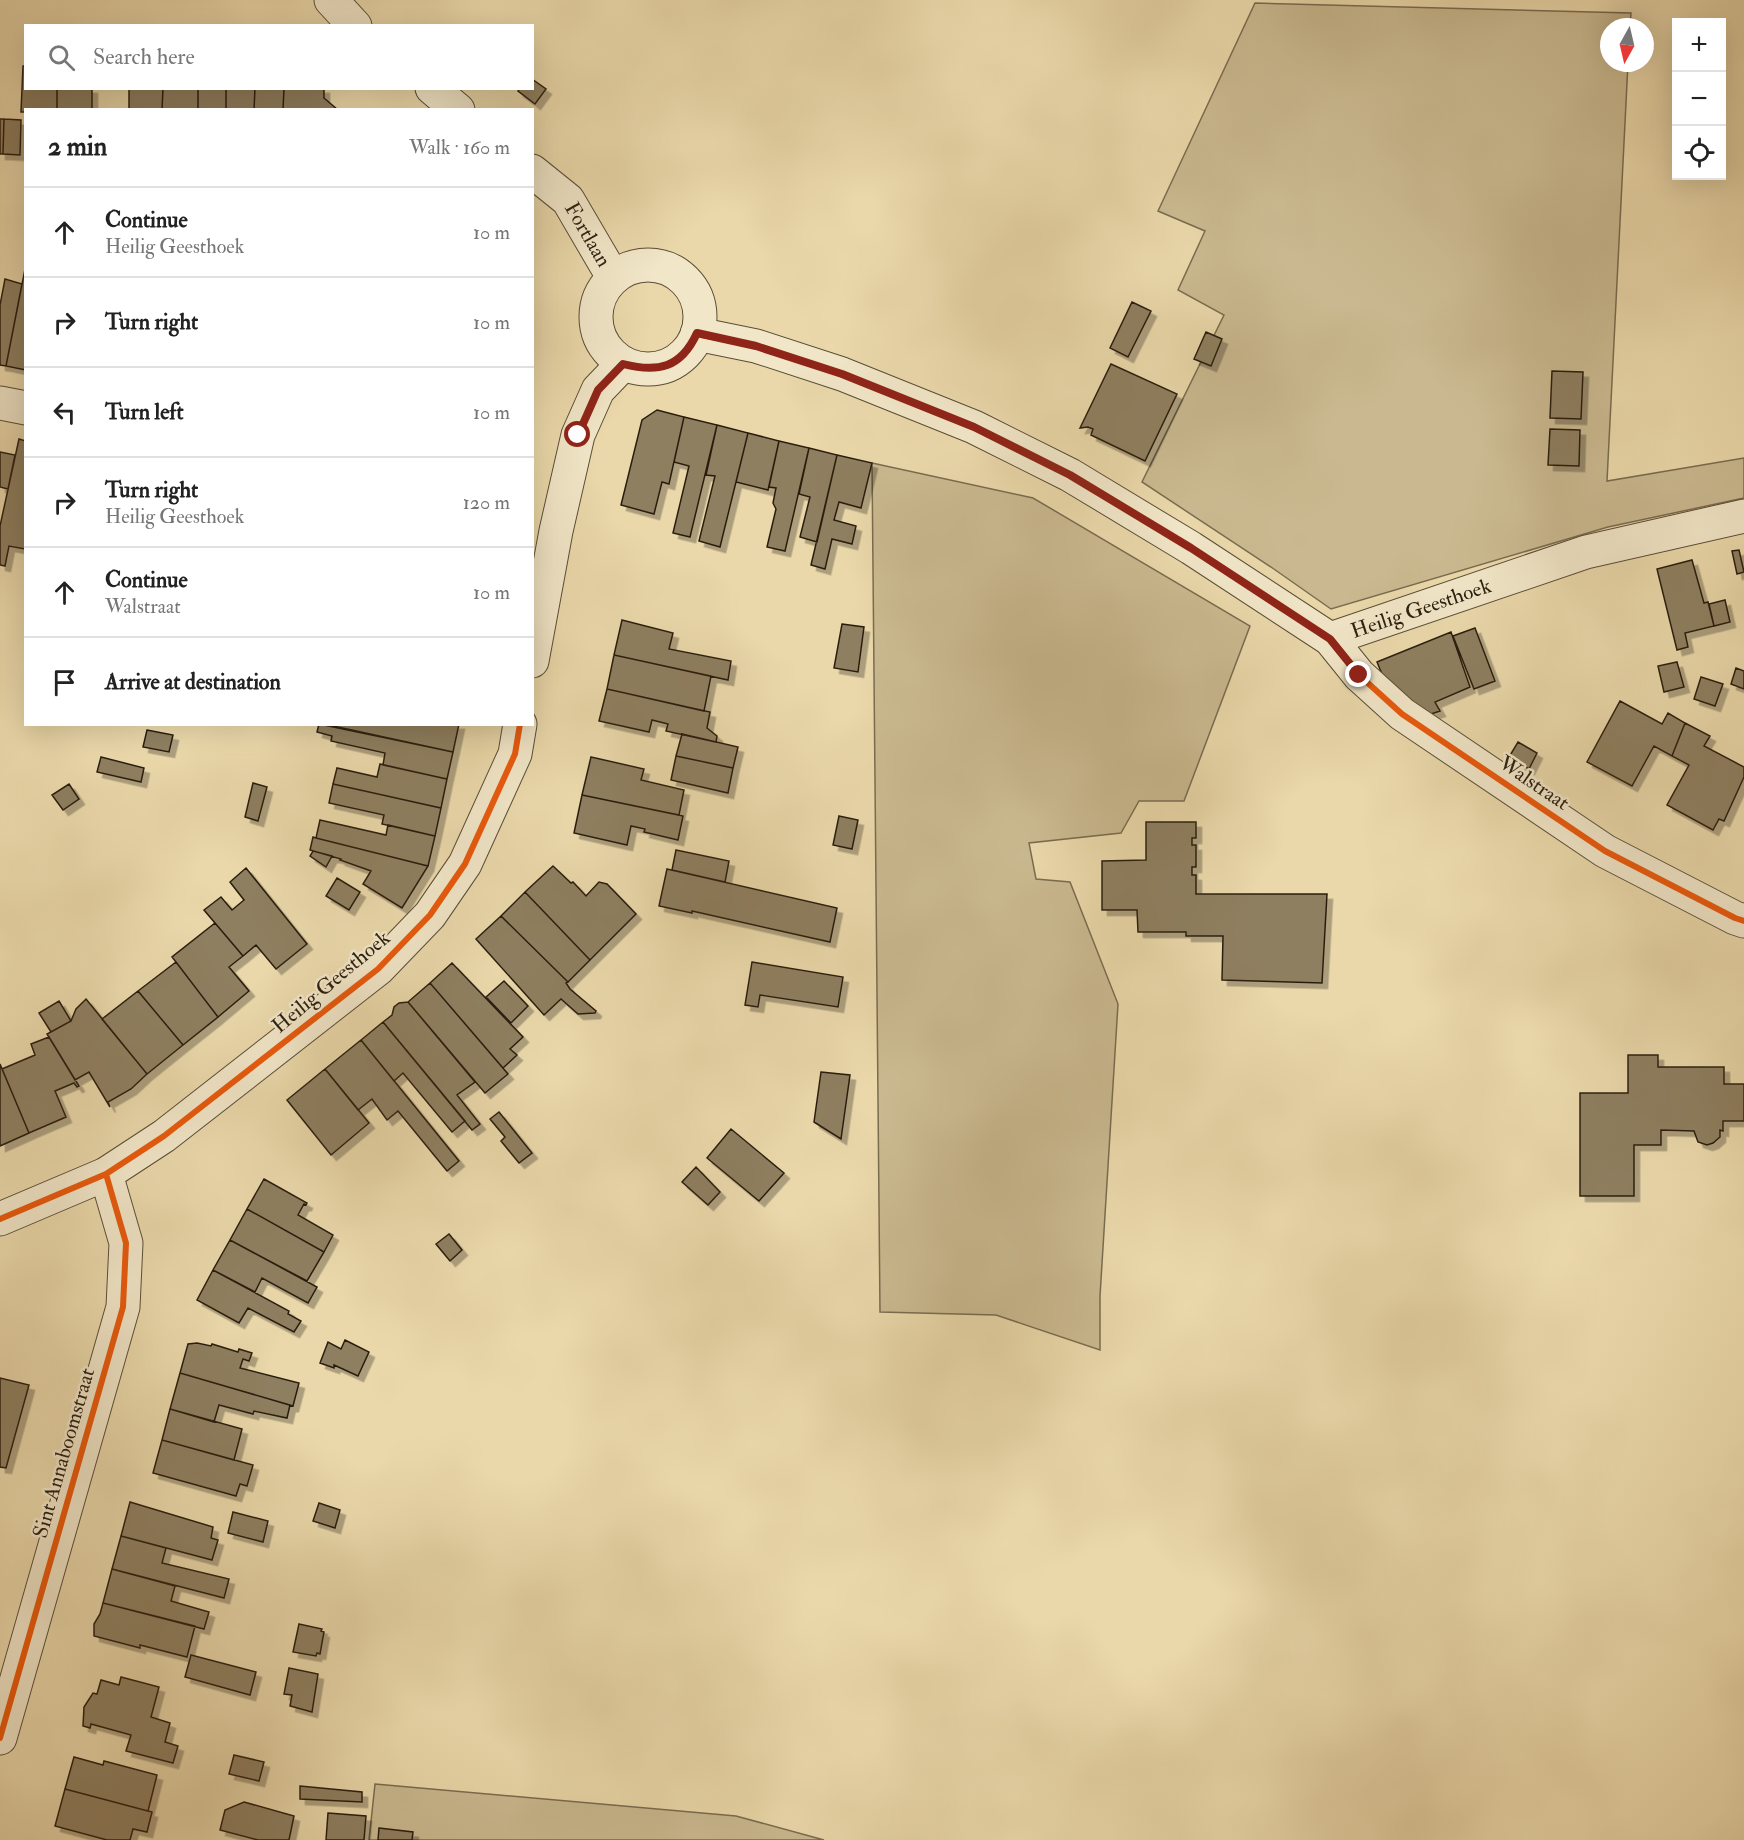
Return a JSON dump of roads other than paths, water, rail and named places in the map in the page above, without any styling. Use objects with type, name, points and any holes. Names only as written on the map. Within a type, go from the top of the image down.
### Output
[{"type":"street","points":[[331,0],[353,24]]},
{"type":"street","points":[[434,90],[456,108]]},
{"type":"street","name":"Fortlaan","points":[[534,173],[568,200],[613,277]]},
{"type":"street","points":[[641,264],[669,268],[693,289],[699,303],[700,320],[697,333],[688,350],[673,363],[659,368],[642,369],[623,364],[606,350],[597,331],[595,313],[599,295],[613,277],[627,268],[641,264]]},
{"type":"street","name":"Heilig Geesthoek","points":[[697,333],[756,346],[842,374],[974,427],[1070,475],[1191,548],[1330,639],[1586,552],[1744,516]]},
{"type":"street","points":[[534,639],[544,528],[578,435],[598,390],[623,364]]},
{"type":"street","points":[[0,403],[24,408]]},
{"type":"street","name":"Walstraat","points":[[1330,639],[1359,675],[1402,714],[1605,851],[1744,921]]},
{"type":"street","name":"Heilig Geesthoek","points":[[0,1219],[106,1174],[164,1136],[378,969],[430,915],[465,864],[515,754],[520,726]]},
{"type":"street","name":"Sint Annaboomstraat","points":[[0,1738],[123,1307],[126,1243],[106,1174]]}]
